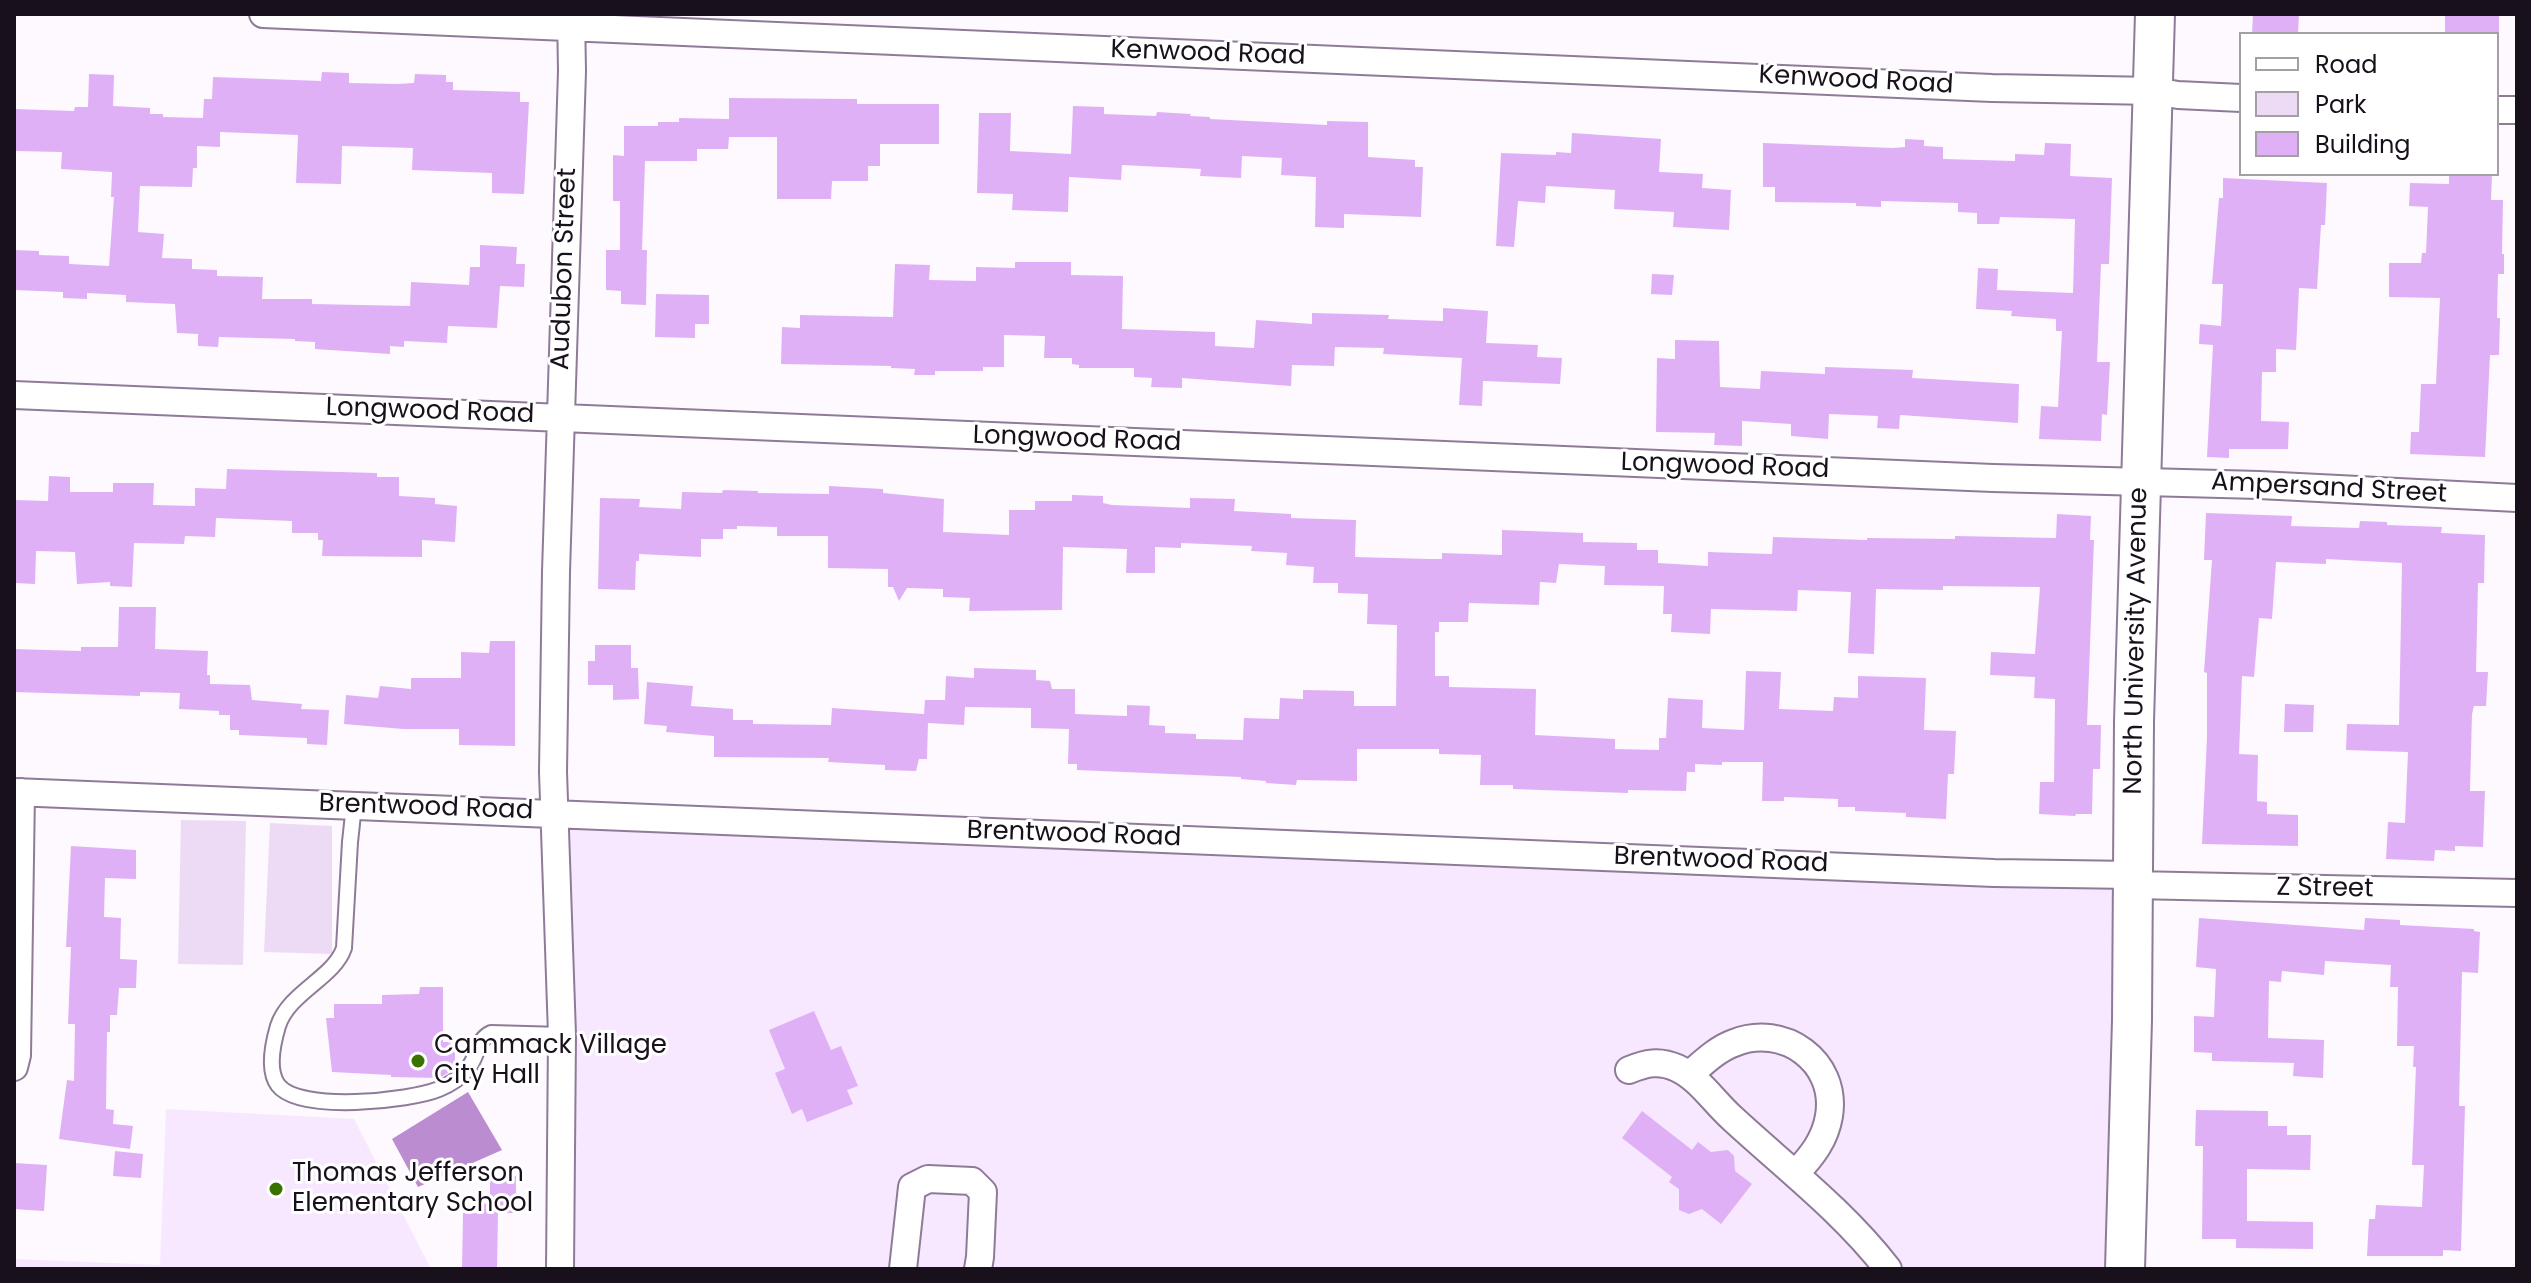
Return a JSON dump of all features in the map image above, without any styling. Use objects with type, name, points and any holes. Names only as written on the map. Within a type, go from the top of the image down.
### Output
[{"type":"street","name":"Kenwood Road","points":[[263,14],[571,20],[617,30],[1992,88],[2154,91],[2239,98]]},
{"type":"street","name":"North University Avenue","points":[[2125,1269],[2134,721],[2155,14]]},
{"type":"street","name":"Audubon Street","points":[[560,1269],[562,1035],[560,915],[553,813],[571,20]]},
{"type":"street","name":"Longwood Road","points":[[14,395],[1978,478],[2141,480]]},
{"type":"street","name":"Ampersand Street","points":[[2141,480],[2517,498]]},
{"type":"street","name":"Brentwood Road","points":[[18,792],[2133,880]]},
{"type":"street","points":[[14,1067],[17,1055],[18,792]]},
{"type":"street","name":"Z Street","points":[[2133,880],[2517,893]]},
{"type":"street","points":[[1689,1075],[1719,1050],[1735,1042],[1769,1036],[1798,1045],[1811,1057],[1828,1085],[1830,1115],[1821,1142],[1796,1173]]},
{"type":"street","points":[[1629,1070],[1647,1063],[1660,1063],[1689,1075],[1722,1110],[1838,1213],[1888,1269]]},
{"type":"street","points":[[903,1269],[912,1187],[928,1179],[972,1181],[983,1192],[978,1269]]},
{"type":"lane","points":[[354,805],[344,948],[341,957],[282,1015],[272,1065],[276,1082],[281,1088],[299,1097],[339,1101],[376,1101],[422,1095],[442,1088],[468,1068],[485,1035],[562,1035]]},
{"type":"shaded area","points":[[553,813],[2133,875],[2125,1269],[560,1269]]},
{"type":"shaded area","points":[[468,1092],[502,1150],[418,1187],[392,1139]]},
{"type":"shaded area","name":"Thomas Jefferson Elementary School","points":[[166,1109],[354,1119],[431,1269],[14,1269],[14,1259],[160,1265]]},
{"type":"green space","points":[[181,820],[246,821],[243,965],[178,964]]},
{"type":"green space","points":[[270,823],[332,826],[332,954],[264,952]]},
{"type":"building","points":[[2253,14],[2299,14],[2298,32],[2252,32]]},
{"type":"building","points":[[2445,14],[2499,14],[2499,32],[2445,32]]},
{"type":"building","points":[[322,72],[349,73],[349,83],[414,83],[415,74],[446,75],[446,82],[453,82],[453,90],[520,92],[520,102],[529,102],[524,194],[492,193],[492,173],[412,170],[413,148],[342,146],[341,184],[296,183],[298,135],[220,132],[220,147],[197,146],[197,168],[193,168],[192,187],[140,186],[138,232],[164,234],[162,258],[192,259],[192,269],[217,270],[217,276],[263,277],[262,299],[312,299],[312,304],[410,306],[411,282],[469,285],[470,267],[480,267],[480,245],[517,247],[516,264],[525,264],[524,287],[500,286],[497,328],[448,326],[447,343],[404,341],[404,347],[390,346],[390,354],[315,349],[315,342],[295,339],[219,337],[218,347],[198,346],[198,334],[177,333],[175,304],[126,302],[126,295],[87,293],[87,299],[63,298],[63,292],[14,290],[14,250],[69,256],[69,264],[109,266],[114,197],[111,197],[112,172],[61,169],[62,152],[14,151],[14,109],[74,111],[75,107],[88,107],[89,74],[114,75],[113,106],[150,108],[150,114],[163,114],[163,117],[203,118],[204,99],[212,99],[213,77],[321,81]]},
{"type":"building","points":[[729,98],[857,99],[857,104],[939,104],[939,144],[880,144],[880,166],[868,166],[868,181],[832,181],[831,199],[777,199],[777,137],[729,137],[728,149],[697,149],[697,161],[645,161],[642,250],[647,250],[646,305],[621,304],[621,291],[606,290],[606,250],[620,250],[620,201],[613,201],[613,155],[624,156],[624,126],[658,126],[658,122],[679,122],[679,118],[729,119]]},
{"type":"building","points":[[1073,106],[1104,107],[1104,114],[1156,116],[1157,112],[1191,114],[1210,119],[1327,125],[1327,121],[1368,122],[1368,157],[1415,160],[1415,167],[1423,167],[1421,217],[1344,214],[1344,228],[1315,227],[1316,177],[1281,175],[1282,158],[1242,156],[1241,178],[1200,176],[1201,169],[1122,165],[1121,180],[1069,177],[1068,212],[1012,210],[1013,194],[977,193],[979,113],[1011,113],[1010,151],[1071,154]]},
{"type":"building","points":[[1572,133],[1661,139],[1659,172],[1703,174],[1702,188],[1731,190],[1729,230],[1673,227],[1674,212],[1614,209],[1615,190],[1546,186],[1545,203],[1518,201],[1514,247],[1496,246],[1501,153],[1571,153]]},
{"type":"building","points":[[1905,139],[1924,140],[1924,146],[1943,147],[1943,159],[2015,161],[2015,154],[2044,155],[2045,143],[2071,144],[2070,176],[2112,178],[2109,264],[2101,264],[2097,362],[2110,362],[2107,415],[2102,414],[2101,441],[2039,439],[2041,406],[2058,407],[2062,331],[2056,331],[2056,319],[2011,316],[2012,311],[1976,309],[1978,268],[1998,269],[1997,290],[2073,293],[2075,219],[2000,217],[1999,224],[1977,224],[1977,213],[1958,212],[1958,203],[1881,201],[1881,207],[1856,206],[1856,203],[1775,202],[1775,187],[1763,187],[1763,143],[1893,148],[1905,147]]},
{"type":"building","points":[[2449,176],[2492,176],[2491,200],[2503,200],[2504,274],[2498,274],[2499,355],[2490,355],[2485,457],[2410,454],[2411,432],[2419,432],[2421,384],[2436,384],[2440,298],[2389,297],[2389,263],[2421,263],[2422,253],[2426,253],[2428,207],[2409,206],[2410,183],[2449,184]]},
{"type":"building","points":[[2223,178],[2327,183],[2317,289],[2299,288],[2296,350],[2276,349],[2276,372],[2262,372],[2261,421],[2289,422],[2288,449],[2229,449],[2229,458],[2207,457],[2213,345],[2199,344],[2200,324],[2221,326],[2223,284],[2212,284]]},
{"type":"building","points":[[1015,262],[1071,262],[1071,275],[1123,276],[1122,329],[1215,332],[1215,346],[1254,348],[1256,320],[1312,324],[1312,313],[1389,315],[1388,319],[1443,321],[1443,308],[1488,311],[1486,343],[1538,345],[1537,357],[1562,358],[1560,384],[1483,381],[1482,406],[1459,405],[1462,358],[1383,354],[1384,348],[1335,347],[1334,366],[1292,365],[1291,386],[1182,378],[1182,388],[1151,387],[1152,378],[1134,377],[1134,368],[1079,368],[1079,365],[1072,364],[1072,358],[1044,358],[1045,336],[1004,335],[1004,367],[983,367],[983,371],[935,371],[935,375],[914,375],[915,369],[891,366],[781,364],[782,327],[800,328],[800,315],[893,317],[895,264],[930,265],[929,280],[976,281],[976,267],[1015,268]]},
{"type":"building","points":[[1652,274],[1674,275],[1672,295],[1651,294]]},
{"type":"building","points":[[656,294],[709,295],[709,324],[695,324],[695,338],[655,337]]},
{"type":"building","points":[[1675,340],[1719,341],[1720,387],[1760,389],[1761,371],[1825,374],[1825,367],[1913,370],[1912,378],[2019,384],[2018,423],[1900,415],[1899,429],[1877,428],[1878,416],[1829,414],[1828,439],[1791,436],[1791,424],[1742,421],[1742,446],[1714,445],[1715,433],[1656,432],[1657,358],[1675,359]]},
{"type":"building","points":[[227,469],[377,473],[377,477],[399,477],[399,496],[435,498],[435,504],[457,506],[455,542],[422,540],[422,557],[322,556],[323,540],[318,540],[318,533],[292,533],[292,521],[216,518],[215,537],[185,536],[184,544],[134,543],[132,587],[110,586],[110,582],[77,584],[75,552],[36,551],[35,584],[15,583],[14,500],[48,501],[49,476],[70,477],[70,492],[113,492],[113,483],[154,483],[153,505],[195,506],[195,488],[226,489]]},
{"type":"building","points":[[829,486],[883,489],[883,493],[944,499],[943,532],[1009,535],[1009,510],[1035,510],[1035,501],[1072,501],[1072,495],[1103,496],[1103,503],[1112,505],[1190,508],[1190,498],[1235,499],[1234,511],[1291,514],[1291,518],[1356,520],[1355,557],[1442,559],[1442,553],[1502,555],[1502,530],[1583,533],[1583,542],[1637,543],[1637,550],[1658,550],[1658,563],[1708,566],[1708,552],[1772,554],[1773,537],[1867,540],[1955,539],[1955,536],[2056,538],[2057,514],[2091,516],[2090,540],[2094,540],[2087,725],[2101,725],[2100,769],[2093,769],[2092,814],[2039,814],[2040,782],[2054,782],[2055,699],[2034,698],[2035,677],[1990,675],[1991,652],[2035,654],[2040,587],[1876,589],[1874,654],[1848,653],[1851,592],[1798,590],[1797,611],[1711,609],[1710,634],[1671,632],[1672,614],[1663,614],[1664,586],[1604,585],[1605,566],[1559,564],[1556,583],[1540,582],[1539,605],[1469,603],[1468,622],[1439,622],[1439,632],[1435,632],[1435,676],[1449,676],[1449,687],[1536,689],[1535,735],[1615,739],[1615,749],[1659,750],[1659,738],[1666,738],[1668,698],[1703,700],[1702,728],[1744,730],[1746,671],[1781,672],[1779,709],[1833,711],[1834,697],[1858,698],[1858,676],[1926,678],[1924,730],[1956,731],[1954,774],[1948,774],[1946,819],[1906,817],[1906,813],[1855,811],[1855,807],[1838,807],[1838,799],[1784,797],[1784,801],[1762,801],[1763,762],[1695,764],[1695,772],[1687,772],[1686,791],[1628,790],[1628,793],[1480,785],[1481,755],[1439,754],[1439,749],[1357,749],[1357,781],[1297,780],[1296,785],[1241,777],[1077,770],[1077,764],[1068,764],[1069,729],[1031,728],[1031,708],[965,707],[964,725],[928,723],[927,759],[919,759],[916,771],[885,770],[885,765],[828,762],[829,758],[714,757],[714,736],[666,732],[667,726],[644,724],[647,682],[693,686],[691,706],[733,709],[733,720],[753,720],[753,724],[831,725],[832,708],[924,714],[925,700],[945,700],[946,676],[974,678],[974,668],[1036,670],[1036,680],[1050,681],[1052,689],[1075,689],[1075,714],[1127,716],[1127,705],[1150,706],[1149,725],[1165,726],[1165,733],[1196,734],[1196,739],[1243,740],[1244,718],[1279,719],[1280,698],[1303,699],[1303,690],[1354,691],[1354,706],[1396,706],[1397,625],[1367,624],[1368,594],[1338,593],[1338,583],[1313,583],[1314,567],[1286,565],[1287,553],[1251,551],[1252,546],[1181,543],[1181,548],[1155,547],[1155,573],[1126,573],[1127,549],[1063,547],[1062,610],[969,611],[970,598],[943,597],[943,589],[907,588],[899,601],[893,587],[888,587],[888,569],[828,568],[828,536],[777,536],[777,527],[737,526],[737,529],[723,529],[723,539],[701,539],[701,557],[639,554],[635,590],[598,589],[600,498],[640,499],[639,507],[681,509],[682,492],[722,493],[723,490],[829,494]]},
{"type":"building","points":[[2206,513],[2292,516],[2291,526],[2359,528],[2360,521],[2387,522],[2387,525],[2442,527],[2441,533],[2485,535],[2484,583],[2478,583],[2476,672],[2488,672],[2486,706],[2474,706],[2472,714],[2470,791],[2485,791],[2483,847],[2455,846],[2455,851],[2435,850],[2434,861],[2386,859],[2388,822],[2405,823],[2408,752],[2346,750],[2347,724],[2399,725],[2402,563],[2326,559],[2326,564],[2276,562],[2272,619],[2259,618],[2254,677],[2242,676],[2239,754],[2258,755],[2257,801],[2267,802],[2267,814],[2298,815],[2298,846],[2202,844],[2207,737],[2207,673],[2204,672],[2212,560],[2204,560]]},
{"type":"building","points":[[119,607],[156,607],[155,649],[208,651],[207,675],[210,675],[210,684],[250,685],[252,700],[302,704],[301,709],[329,710],[327,745],[307,744],[307,738],[239,735],[239,730],[230,730],[230,715],[219,715],[219,711],[179,709],[180,693],[140,692],[140,696],[14,692],[14,649],[81,651],[81,647],[118,647]]},
{"type":"building","points":[[490,641],[515,641],[515,746],[459,745],[459,729],[403,729],[344,724],[346,695],[378,698],[380,686],[411,689],[411,678],[461,678],[461,652],[489,653]]},
{"type":"building","points":[[595,645],[631,645],[631,668],[638,668],[639,699],[613,700],[613,685],[588,685],[588,661],[595,661]]},
{"type":"building","points":[[2285,704],[2314,705],[2313,732],[2284,732]]},
{"type":"building","points":[[71,846],[136,850],[136,879],[105,878],[104,917],[121,918],[120,959],[137,960],[136,988],[119,988],[117,1015],[110,1015],[110,1032],[107,1032],[106,1109],[114,1110],[113,1124],[133,1126],[130,1149],[59,1139],[67,1080],[74,1081],[75,1024],[68,1024],[71,947],[66,947]]},
{"type":"building","points":[[2199,918],[2364,930],[2365,918],[2400,920],[2400,925],[2474,929],[2480,932],[2478,973],[2462,972],[2459,1106],[2465,1106],[2461,1251],[2443,1250],[2443,1256],[2367,1256],[2369,1219],[2375,1219],[2376,1205],[2422,1207],[2424,1165],[2412,1165],[2414,1046],[2397,1046],[2398,987],[2390,987],[2391,965],[2325,961],[2324,975],[2282,971],[2281,982],[2269,981],[2268,1038],[2324,1040],[2323,1078],[2293,1076],[2294,1063],[2212,1061],[2212,1053],[2194,1052],[2194,1016],[2214,1017],[2216,969],[2196,967]]},
{"type":"building","points":[[420,987],[443,987],[443,1042],[455,1045],[455,1068],[440,1078],[332,1072],[326,1018],[334,1018],[334,1004],[382,1004],[382,995],[419,994]]},
{"type":"building","points":[[814,1011],[831,1050],[841,1046],[858,1086],[847,1090],[853,1104],[807,1122],[802,1109],[792,1114],[775,1073],[785,1069],[769,1030]]},
{"type":"building","points":[[2196,1110],[2268,1111],[2268,1126],[2287,1126],[2287,1135],[2311,1135],[2310,1170],[2247,1169],[2247,1221],[2313,1222],[2313,1249],[2236,1248],[2236,1239],[2202,1239],[2203,1146],[2195,1146]]},
{"type":"building","points":[[1642,1111],[1692,1150],[1698,1142],[1711,1152],[1728,1150],[1734,1156],[1735,1171],[1752,1184],[1721,1224],[1702,1209],[1689,1214],[1679,1210],[1679,1189],[1669,1182],[1672,1177],[1622,1138]]},
{"type":"building","points":[[115,1151],[143,1154],[141,1178],[113,1176]]},
{"type":"building","points":[[14,1163],[47,1165],[44,1211],[14,1209]]},
{"type":"building","points":[[490,1176],[516,1176],[516,1213],[498,1213],[497,1269],[462,1269],[463,1213],[479,1213],[479,1203],[490,1204]]},
{"type":"place","name":"Cammack Village City Hall","points":[[418,1061]]},
{"type":"place","name":"Thomas Jefferson Elementary School","points":[[276,1189]]}]
